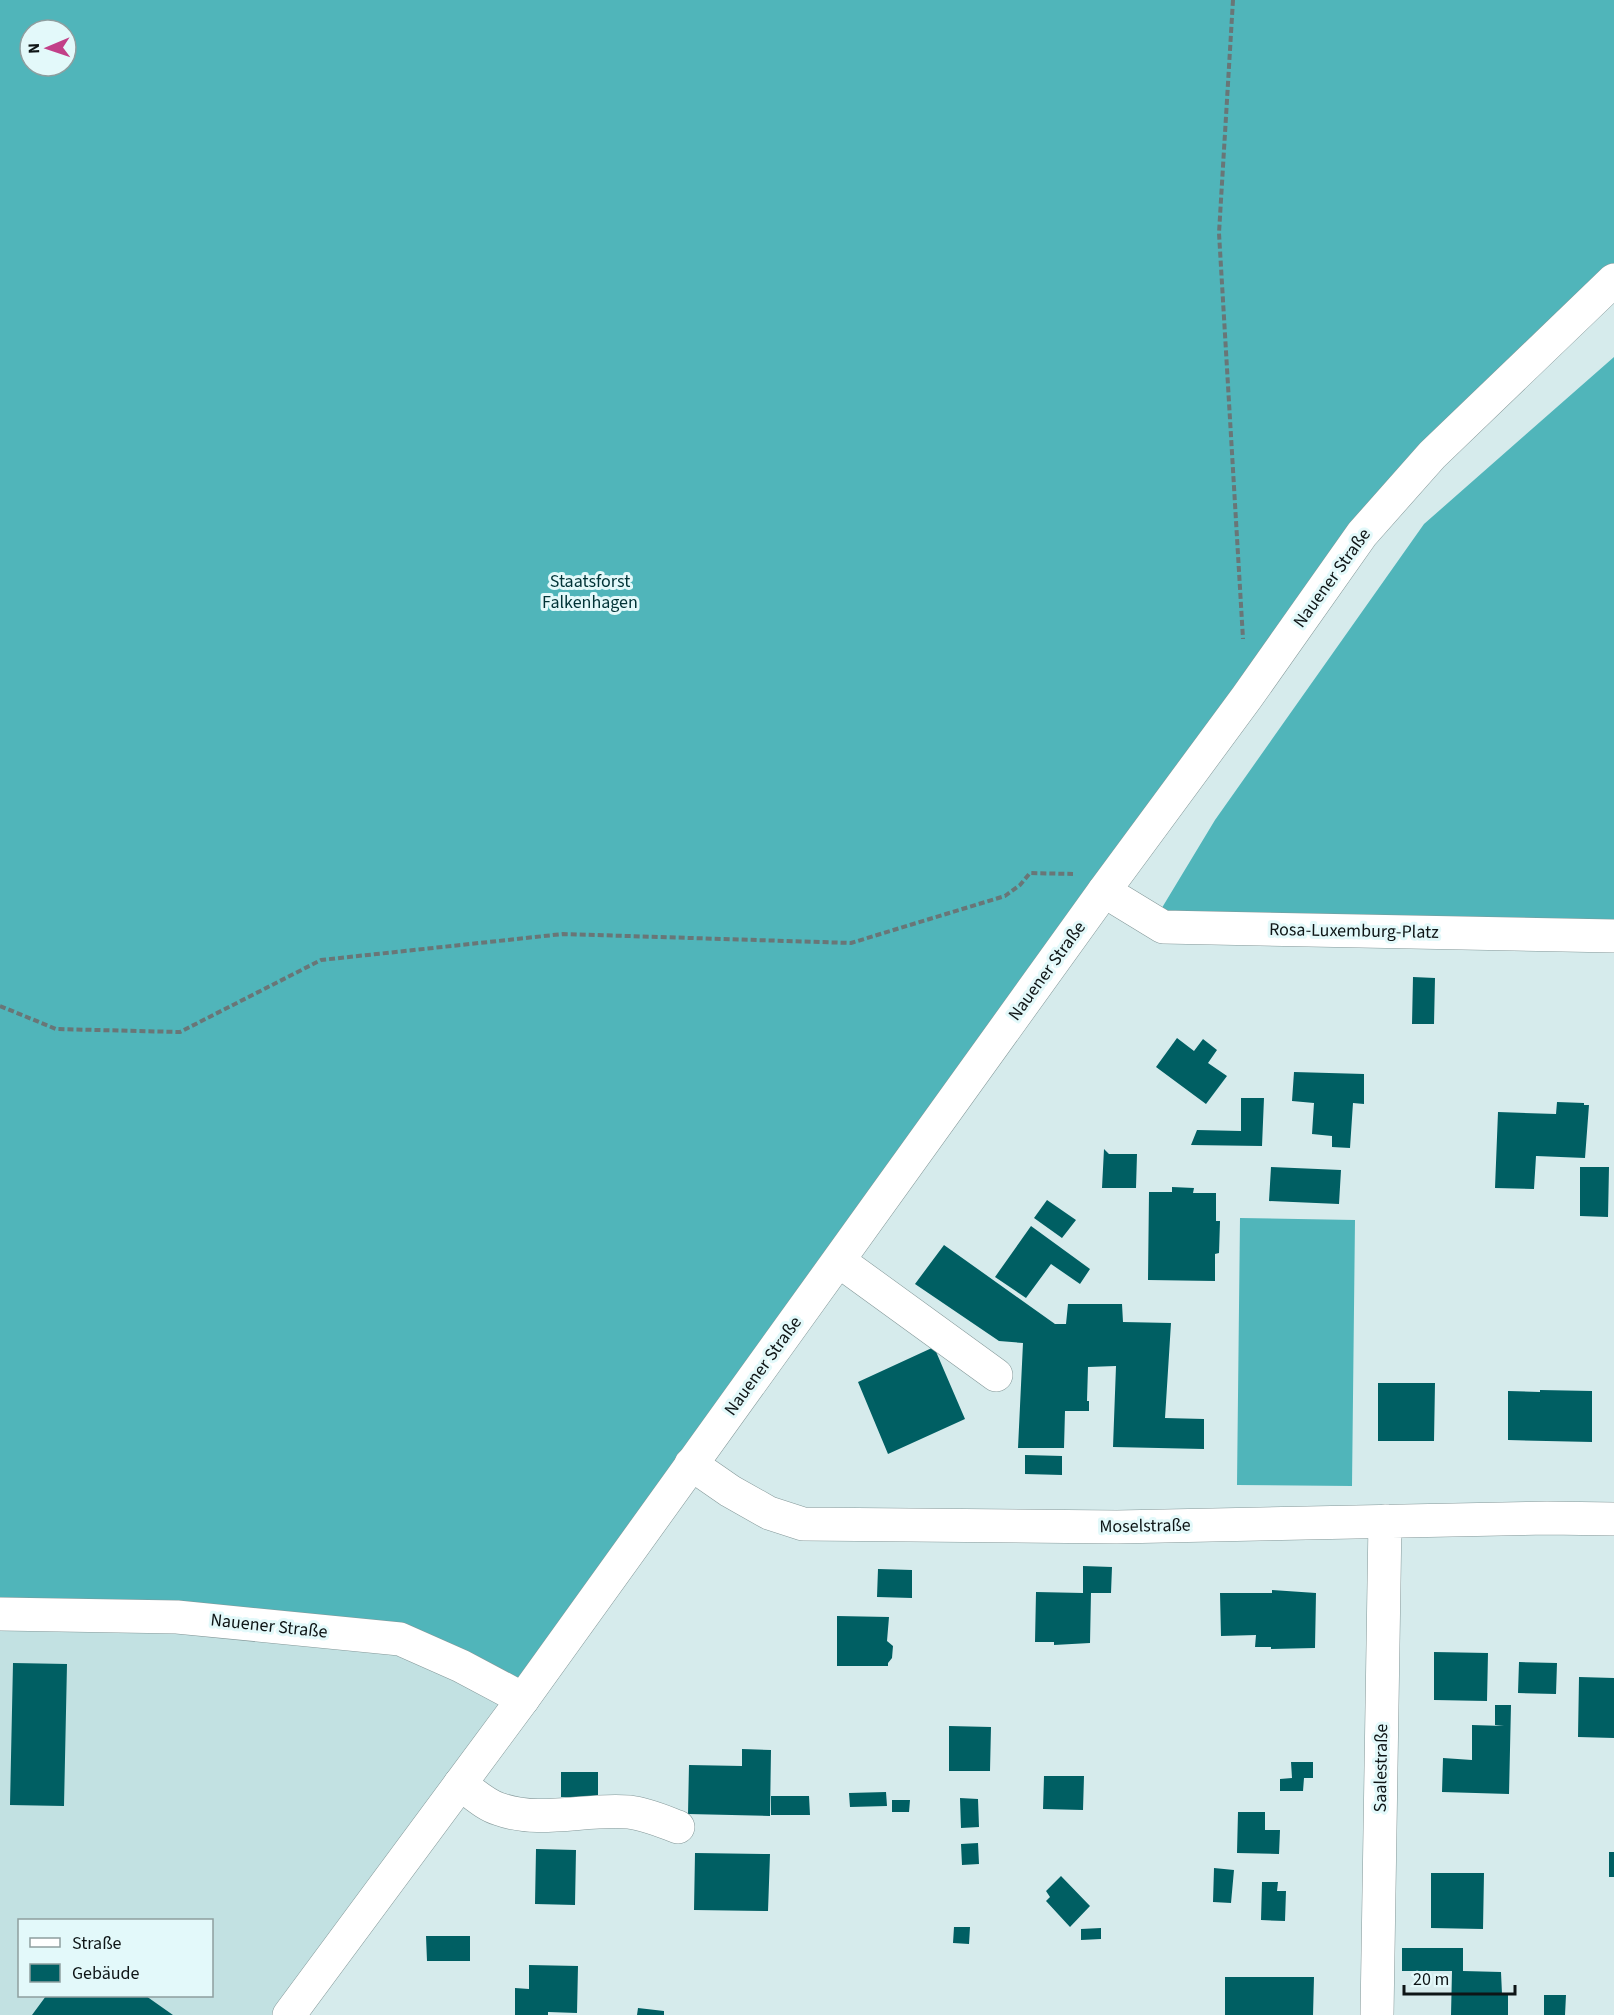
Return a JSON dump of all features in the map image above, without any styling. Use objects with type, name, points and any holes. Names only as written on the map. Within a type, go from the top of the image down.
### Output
[{"type":"main road","name":"Nauener Straße","points":[[289,2015],[523,1699],[1107,887],[1247,697],[1362,534],[1432,455],[1614,280]]},
{"type":"main road","name":"Rosa-Luxemburg-Platz","points":[[1107,887],[1163,927],[1614,936]]},
{"type":"main road","points":[[839,1261],[996,1375]]},
{"type":"main road","name":"Moselstraße","points":[[691,1464],[730,1491],[769,1513],[804,1524],[1116,1527],[1547,1518],[1614,1519]]},
{"type":"main road","name":"Saalestraße","points":[[1377,2015],[1385,1521]]},
{"type":"main road","name":"Nauener Straße","points":[[0,1614],[177,1617],[400,1639],[461,1666],[523,1699]]},
{"type":"main road","points":[[460,1784],[497,1809],[517,1814],[627,1812],[646,1815],[678,1827]]},
{"type":"path","points":[[1233,0],[1219,234],[1247,697]]},
{"type":"path","points":[[0,1006],[57,1029],[180,1032],[321,960],[563,934],[851,943],[1005,896],[1020,885],[1030,873],[1081,874],[1107,887]]},
{"type":"shaded area","points":[[0,1614],[400,1639],[523,1699],[299,2015],[0,2015]]},
{"type":"green space","name":"Staatsforst Falkenhagen","points":[[0,0],[1614,0],[1614,280],[1432,455],[523,1699],[400,1639],[0,1614]]},
{"type":"green space","points":[[1614,357],[1614,923],[1160,911],[1215,820],[1424,524]]},
{"type":"green space","points":[[1240,1218],[1355,1220],[1352,1486],[1237,1485]]},
{"type":"building","points":[[1413,977],[1435,978],[1434,1024],[1412,1024]]},
{"type":"building","points":[[1177,1038],[1194,1051],[1203,1039],[1217,1050],[1208,1063],[1227,1076],[1206,1104],[1156,1067]]},
{"type":"building","points":[[1294,1072],[1364,1074],[1364,1104],[1353,1103],[1350,1148],[1332,1147],[1332,1136],[1312,1134],[1314,1103],[1292,1101]]},
{"type":"building","points":[[1241,1098],[1264,1098],[1262,1146],[1191,1145],[1197,1130],[1241,1131]]},
{"type":"building","points":[[1557,1102],[1589,1105],[1585,1158],[1536,1156],[1534,1189],[1495,1188],[1498,1112],[1556,1114]]},
{"type":"building","points":[[1104,1149],[1109,1154],[1137,1154],[1136,1188],[1102,1188]]},
{"type":"building","points":[[1271,1167],[1341,1170],[1339,1204],[1269,1201]]},
{"type":"building","points":[[1580,1167],[1609,1167],[1608,1217],[1580,1216]]},
{"type":"building","points":[[1172,1187],[1194,1188],[1193,1193],[1216,1193],[1216,1221],[1220,1221],[1219,1253],[1215,1254],[1215,1281],[1148,1280],[1149,1192],[1172,1192]]},
{"type":"building","points":[[1047,1200],[1076,1220],[1062,1238],[1034,1218]]},
{"type":"building","points":[[1031,1226],[1090,1269],[1080,1284],[1051,1264],[1026,1298],[995,1277]]},
{"type":"building","points":[[944,1245],[1055,1324],[1066,1324],[1068,1304],[1122,1304],[1123,1322],[1171,1323],[1165,1418],[1204,1419],[1204,1449],[1113,1447],[1116,1366],[1088,1367],[1089,1411],[1065,1411],[1064,1448],[1018,1448],[1023,1343],[999,1341],[915,1284]]},
{"type":"building","points":[[934,1347],[965,1419],[888,1454],[858,1382]]},
{"type":"building","points":[[1378,1383],[1435,1383],[1434,1441],[1378,1441]]},
{"type":"building","points":[[1540,1390],[1592,1391],[1592,1442],[1508,1440],[1508,1391],[1540,1392]]},
{"type":"building","points":[[1025,1455],[1062,1456],[1062,1475],[1025,1474]]},
{"type":"building","points":[[1083,1566],[1112,1567],[1111,1593],[1091,1593],[1090,1643],[1054,1645],[1054,1642],[1035,1642],[1036,1592],[1083,1593]]},
{"type":"building","points":[[878,1569],[912,1570],[912,1598],[877,1597]]},
{"type":"building","points":[[1272,1590],[1316,1593],[1315,1648],[1255,1647],[1256,1635],[1221,1636],[1220,1593],[1272,1593]]},
{"type":"building","points":[[837,1616],[889,1617],[887,1641],[893,1646],[892,1658],[888,1666],[837,1666]]},
{"type":"building","points":[[1434,1652],[1488,1653],[1487,1701],[1434,1700]]},
{"type":"building","points":[[1519,1662],[1557,1663],[1556,1694],[1518,1693]]},
{"type":"building","points":[[13,1663],[67,1664],[64,1806],[10,1805]]},
{"type":"building","points":[[1579,1677],[1614,1678],[1614,1738],[1578,1737]]},
{"type":"building","points":[[1495,1705],[1511,1705],[1509,1794],[1442,1792],[1443,1758],[1472,1760],[1472,1725],[1504,1726],[1495,1725]]},
{"type":"building","points":[[949,1726],[991,1727],[990,1771],[949,1771]]},
{"type":"building","points":[[742,1749],[771,1750],[770,1816],[688,1814],[689,1765],[742,1766]]},
{"type":"building","points":[[1291,1762],[1313,1762],[1313,1778],[1304,1778],[1303,1791],[1280,1791],[1280,1779],[1292,1778]]},
{"type":"building","points":[[561,1772],[598,1772],[598,1797],[561,1797]]},
{"type":"building","points":[[1044,1776],[1084,1776],[1083,1810],[1043,1809]]},
{"type":"building","points":[[886,1792],[887,1806],[850,1807],[849,1793]]},
{"type":"building","points":[[771,1796],[809,1796],[810,1815],[771,1815]]},
{"type":"building","points":[[960,1798],[978,1799],[979,1827],[961,1828]]},
{"type":"building","points":[[892,1800],[910,1800],[909,1812],[892,1812]]},
{"type":"building","points":[[1238,1812],[1265,1812],[1265,1830],[1280,1830],[1279,1854],[1237,1853]]},
{"type":"building","points":[[978,1843],[979,1864],[962,1865],[961,1844]]},
{"type":"building","points":[[536,1849],[576,1850],[575,1905],[535,1904]]},
{"type":"building","points":[[1609,1852],[1614,1852],[1614,1877],[1609,1877]]},
{"type":"building","points":[[695,1853],[770,1854],[768,1911],[694,1910]]},
{"type":"building","points":[[1214,1868],[1234,1870],[1231,1903],[1213,1902]]},
{"type":"building","points":[[1431,1873],[1484,1873],[1483,1929],[1431,1928]]},
{"type":"building","points":[[1061,1876],[1090,1906],[1070,1927],[1046,1901],[1050,1897],[1046,1891]]},
{"type":"building","points":[[1262,1882],[1278,1882],[1277,1891],[1286,1891],[1285,1921],[1261,1920]]},
{"type":"building","points":[[954,1927],[970,1927],[969,1944],[953,1943]]},
{"type":"building","points":[[1101,1928],[1101,1939],[1081,1940],[1081,1929]]},
{"type":"building","points":[[426,1936],[470,1936],[470,1961],[427,1961]]},
{"type":"building","points":[[1402,1948],[1463,1948],[1463,1971],[1501,1972],[1502,1994],[1508,1994],[1508,2015],[1451,2015],[1452,1971],[1402,1971]]},
{"type":"building","points":[[529,1965],[578,1966],[577,2013],[548,2012],[548,2015],[515,2015],[515,1988],[529,1989]]},
{"type":"building","points":[[1225,1977],[1314,1977],[1313,2015],[1225,2015]]},
{"type":"building","points":[[1544,1995],[1566,1995],[1565,2015],[1544,2015]]},
{"type":"building","points":[[45,1997],[147,1997],[173,2015],[32,2015]]},
{"type":"building","points":[[638,2008],[664,2011],[664,2015],[637,2015]]}]
